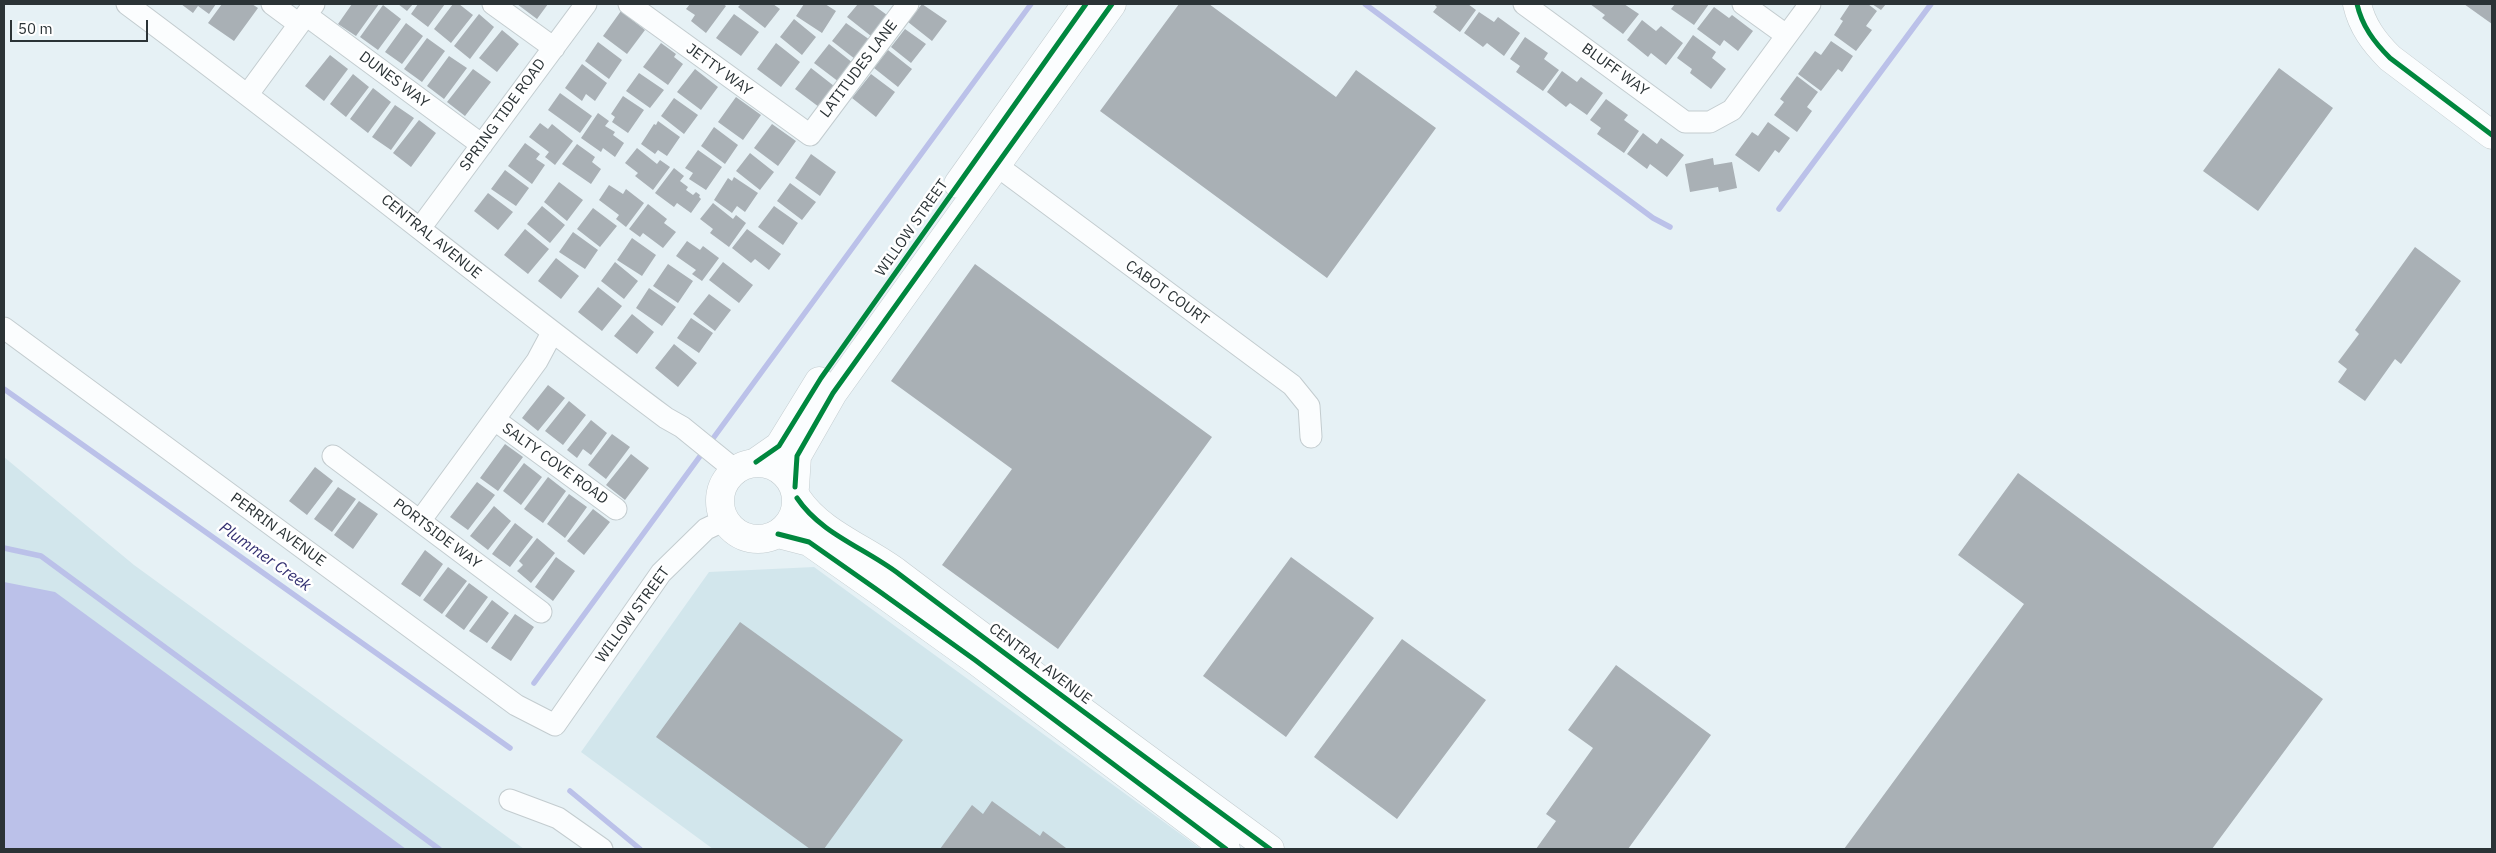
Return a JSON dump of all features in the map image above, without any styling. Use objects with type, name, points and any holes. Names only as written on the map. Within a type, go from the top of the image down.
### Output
[{"type":"street","name":"CENTRAL AVENUE","points":[[127,4],[421,227],[479,277],[552,333],[666,418],[739,464]]},
{"type":"street","name":"DUNES WAY","points":[[272,4],[306,14],[482,146]]},
{"type":"street","points":[[493,4],[554,48]]},
{"type":"street","name":"SPRING TIDE ROAD","points":[[421,227],[586,4]]},
{"type":"street","name":"JETTY WAY","points":[[629,4],[810,134]]},
{"type":"street","name":"LATITUDES LANE","points":[[810,134],[908,4]]},
{"type":"street","name":"WILLOW STREET","points":[[739,464],[779,446],[821,378],[1086,4]]},
{"type":"street","name":"WILLOW STREET","points":[[796,492],[797,456],[833,393],[1112,4]]},
{"type":"street","name":"BLUFF WAY","points":[[1524,4],[1685,122],[1710,122],[1732,110],[1786,35]]},
{"type":"street","points":[[1743,4],[1786,35],[1810,4]]},
{"type":"street","points":[[2357,4],[2361,21],[2378,46],[2390,58],[2492,135]]},
{"type":"street","points":[[248,94],[306,14]]},
{"type":"street","name":"CABOT COURT","points":[[996,165],[1292,385],[1309,406],[1311,437]]},
{"type":"street","name":"PERRIN AVENUE","points":[[4,328],[516,705],[555,725]]},
{"type":"street","name":"SALTY COVE ROAD","points":[[420,521],[537,361],[552,333]]},
{"type":"street","name":"SALTY COVE ROAD","points":[[494,420],[616,509]]},
{"type":"street","name":"PORTSIDE WAY","points":[[333,456],[541,612]]},
{"type":"street","points":[[767,463],[779,468],[789,477],[796,492],[792,519],[778,534],[767,538],[754,539],[743,536],[725,520],[721,510],[722,488],[739,464],[767,463]]},
{"type":"street","name":"CENTRAL AVENUE","points":[[796,492],[807,514],[820,524],[892,569],[1270,849]]},
{"type":"street","name":"WILLOW STREET","points":[[555,725],[661,573],[706,529],[725,520]]},
{"type":"street","points":[[778,534],[809,542],[876,589],[975,660],[1226,849]]},
{"type":"street","points":[[510,800],[558,818],[602,849]]},
{"type":"shaded area","points":[[4,457],[134,565],[524,849],[4,849]]},
{"type":"shaded area","points":[[814,567],[1201,849],[713,849],[581,752],[709,572]]},
{"type":"water","points":[[4,582],[55,592],[406,849],[4,849]]},
{"type":"building","points":[[181,4],[216,4],[209,14],[198,6],[193,13]]},
{"type":"building","points":[[222,4],[252,4],[258,8],[234,41],[208,23]]},
{"type":"building","points":[[352,4],[379,4],[356,36],[338,24]]},
{"type":"building","points":[[398,4],[413,4],[407,11]]},
{"type":"building","points":[[418,4],[445,4],[428,27],[411,14]]},
{"type":"building","points":[[453,4],[459,4],[473,15],[451,43],[434,29]]},
{"type":"building","points":[[517,4],[548,4],[537,19]]},
{"type":"building","points":[[690,4],[723,4],[726,6],[706,33],[691,21],[695,15],[686,9]]},
{"type":"building","points":[[741,4],[773,4],[780,9],[765,28],[738,7]]},
{"type":"building","points":[[804,4],[825,4],[836,11],[822,33],[796,16]]},
{"type":"building","points":[[858,4],[872,4],[887,15],[871,36],[847,17]]},
{"type":"building","points":[[922,4],[947,21],[932,41],[908,22]]},
{"type":"building","points":[[1179,4],[1209,4],[1336,97],[1356,70],[1436,128],[1327,278],[1100,111]]},
{"type":"building","points":[[1434,4],[1468,4],[1476,10],[1460,32],[1433,12],[1437,7]]},
{"type":"building","points":[[1590,4],[1624,4],[1639,14],[1623,34],[1602,18],[1605,15]]},
{"type":"building","points":[[1675,4],[1709,4],[1694,25],[1671,9]]},
{"type":"building","points":[[1850,4],[1868,4],[1877,11],[1866,26],[1872,30],[1856,51],[1834,35],[1843,21],[1840,19]]},
{"type":"building","points":[[1872,4],[1886,4],[1881,10]]},
{"type":"building","points":[[2464,4],[2492,4],[2492,24]]},
{"type":"building","points":[[383,5],[401,19],[378,50],[360,37]]},
{"type":"building","points":[[1714,7],[1729,18],[1732,15],[1753,31],[1738,51],[1724,40],[1720,46],[1697,29]]},
{"type":"building","points":[[621,11],[645,30],[627,54],[603,36]]},
{"type":"building","points":[[1479,12],[1494,22],[1498,17],[1520,33],[1504,56],[1487,43],[1483,47],[1464,33]]},
{"type":"building","points":[[479,14],[494,27],[470,59],[454,46]]},
{"type":"building","points":[[734,14],[759,32],[741,56],[716,38]]},
{"type":"building","points":[[794,19],[816,37],[802,55],[780,37]]},
{"type":"building","points":[[1642,20],[1656,31],[1661,26],[1683,43],[1666,65],[1651,53],[1648,57],[1627,40]]},
{"type":"building","points":[[406,23],[423,36],[402,64],[385,52]]},
{"type":"building","points":[[846,23],[870,40],[855,59],[832,41]]},
{"type":"building","points":[[905,29],[926,44],[911,63],[891,47]]},
{"type":"building","points":[[502,30],[519,44],[497,72],[479,58]]},
{"type":"building","points":[[1693,35],[1716,52],[1712,58],[1726,69],[1711,89],[1690,73],[1692,69],[1677,58]]},
{"type":"building","points":[[1525,37],[1548,53],[1544,59],[1559,70],[1543,91],[1516,72],[1520,66],[1510,59]]},
{"type":"building","points":[[427,38],[445,51],[422,82],[404,69]]},
{"type":"building","points":[[1831,41],[1853,56],[1842,72],[1838,69],[1821,91],[1798,74],[1815,51],[1821,55]]},
{"type":"building","points":[[598,42],[622,60],[609,79],[585,61]]},
{"type":"building","points":[[661,43],[676,54],[674,57],[683,64],[668,85],[643,67]]},
{"type":"building","points":[[776,43],[800,62],[781,87],[757,69]]},
{"type":"building","points":[[829,44],[853,63],[839,82],[814,63]]},
{"type":"building","points":[[888,50],[912,69],[898,87],[874,68]]},
{"type":"building","points":[[330,55],[348,69],[324,101],[305,86]]},
{"type":"building","points":[[449,56],[467,68],[444,99],[427,86]]},
{"type":"building","points":[[582,64],[607,83],[595,101],[586,94],[582,101],[565,88]]},
{"type":"building","points":[[811,68],[834,86],[819,107],[795,89]]},
{"type":"building","points":[[2279,68],[2333,108],[2258,211],[2203,171]]},
{"type":"building","points":[[473,69],[491,82],[465,116],[447,102]]},
{"type":"building","points":[[695,69],[718,87],[701,110],[677,92]]},
{"type":"building","points":[[1562,71],[1577,82],[1581,77],[1603,93],[1587,115],[1570,103],[1566,107],[1547,92]]},
{"type":"building","points":[[639,73],[664,90],[650,108],[626,91]]},
{"type":"building","points":[[353,74],[369,87],[346,117],[330,104]]},
{"type":"building","points":[[871,74],[895,92],[876,117],[852,98]]},
{"type":"building","points":[[1797,76],[1818,92],[1807,107],[1812,111],[1797,132],[1774,115],[1784,102],[1780,99]]},
{"type":"building","points":[[373,88],[391,102],[368,133],[350,119]]},
{"type":"building","points":[[560,93],[592,116],[580,133],[548,110]]},
{"type":"building","points":[[623,96],[644,110],[628,133],[612,122],[615,117],[611,114]]},
{"type":"building","points":[[736,97],[761,115],[743,140],[718,122]]},
{"type":"building","points":[[674,98],[698,115],[684,134],[661,116]]},
{"type":"building","points":[[1606,99],[1628,115],[1624,120],[1639,131],[1624,153],[1597,134],[1601,128],[1590,120]]},
{"type":"building","points":[[395,105],[414,118],[391,150],[372,137]]},
{"type":"building","points":[[598,113],[609,121],[605,126],[615,132],[613,135],[624,143],[615,157],[603,148],[601,152],[581,138]]},
{"type":"building","points":[[419,120],[436,133],[411,167],[393,153]]},
{"type":"building","points":[[658,121],[680,137],[667,156],[658,150],[655,154],[641,144]]},
{"type":"building","points":[[1768,122],[1790,138],[1779,153],[1775,150],[1759,172],[1735,155],[1752,132],[1758,136]]},
{"type":"building","points":[[540,123],[548,129],[552,124],[573,141],[555,165],[545,157],[549,152],[529,137]]},
{"type":"building","points":[[772,124],[796,141],[778,166],[754,148]]},
{"type":"building","points":[[714,127],[738,145],[725,164],[701,146]]},
{"type":"building","points":[[1643,133],[1657,144],[1661,138],[1684,155],[1667,177],[1650,164],[1647,169],[1627,154]]},
{"type":"building","points":[[525,143],[540,154],[536,159],[545,165],[532,184],[508,166]]},
{"type":"building","points":[[577,144],[595,157],[592,162],[601,169],[591,184],[562,164]]},
{"type":"building","points":[[637,148],[657,164],[660,160],[670,167],[653,190],[635,176],[638,173],[625,163]]},
{"type":"building","points":[[698,150],[722,167],[706,190],[689,179],[693,173],[685,168]]},
{"type":"building","points":[[750,153],[774,172],[760,190],[736,171]]},
{"type":"building","points":[[811,154],[836,172],[820,196],[795,178]]},
{"type":"building","points":[[1713,158],[1714,165],[1732,162],[1737,188],[1719,192],[1718,187],[1690,192],[1685,164]]},
{"type":"building","points":[[674,168],[684,176],[680,181],[688,187],[686,190],[693,195],[696,192],[700,195],[701,199],[691,213],[677,203],[674,207],[655,193]]},
{"type":"building","points":[[505,170],[529,188],[516,206],[491,189]]},
{"type":"building","points":[[734,177],[758,193],[745,212],[737,206],[732,213],[714,200],[728,178],[732,181]]},
{"type":"building","points":[[559,182],[583,200],[567,221],[544,202]]},
{"type":"building","points":[[790,183],[816,202],[802,220],[777,201]]},
{"type":"building","points":[[609,185],[623,194],[626,189],[644,203],[626,227],[616,219],[619,215],[599,200]]},
{"type":"building","points":[[488,193],[513,212],[498,230],[474,211]]},
{"type":"building","points":[[713,203],[733,219],[736,215],[746,223],[729,247],[710,233],[713,229],[700,219]]},
{"type":"building","points":[[648,204],[667,219],[664,223],[676,232],[663,248],[643,233],[640,237],[629,229]]},
{"type":"building","points":[[542,206],[565,225],[550,243],[527,224]]},
{"type":"building","points":[[774,206],[798,223],[783,245],[758,227]]},
{"type":"building","points":[[593,208],[617,226],[600,247],[577,229]]},
{"type":"building","points":[[525,229],[549,249],[528,274],[504,255]]},
{"type":"building","points":[[747,229],[781,254],[769,270],[755,259],[751,263],[732,248]]},
{"type":"building","points":[[573,232],[598,250],[585,269],[559,252]]},
{"type":"building","points":[[632,238],[656,255],[642,276],[617,260]]},
{"type":"building","points":[[687,241],[700,250],[703,246],[719,258],[702,281],[692,274],[696,270],[676,256]]},
{"type":"building","points":[[2415,247],[2461,281],[2401,364],[2395,359],[2365,401],[2338,382],[2347,369],[2338,362],[2359,334],[2355,330]]},
{"type":"building","points":[[556,258],[579,276],[561,299],[538,281]]},
{"type":"building","points":[[615,262],[638,281],[624,299],[601,281]]},
{"type":"building","points":[[723,262],[753,285],[739,303],[709,280]]},
{"type":"building","points":[[668,264],[693,281],[678,303],[653,286]]},
{"type":"building","points":[[975,264],[1212,437],[1058,649],[942,565],[1012,469],[891,381]]},
{"type":"building","points":[[598,287],[622,306],[602,331],[578,312]]},
{"type":"building","points":[[649,288],[676,307],[662,326],[636,308]]},
{"type":"building","points":[[709,294],[731,310],[715,331],[693,314]]},
{"type":"building","points":[[632,314],[654,332],[637,354],[614,336]]},
{"type":"building","points":[[691,318],[713,333],[699,353],[677,338]]},
{"type":"building","points":[[674,344],[697,363],[678,387],[655,368]]},
{"type":"building","points":[[548,385],[565,398],[538,431],[522,418]]},
{"type":"building","points":[[569,401],[586,415],[563,445],[545,431]]},
{"type":"building","points":[[591,420],[607,433],[591,455],[583,449],[577,458],[567,450]]},
{"type":"building","points":[[612,434],[630,447],[606,479],[588,465]]},
{"type":"building","points":[[505,444],[523,457],[498,491],[480,478]]},
{"type":"building","points":[[631,454],[649,468],[625,500],[606,485]]},
{"type":"building","points":[[524,463],[542,477],[521,505],[503,491]]},
{"type":"building","points":[[315,467],[333,481],[307,515],[289,501]]},
{"type":"building","points":[[2018,473],[2323,699],[2212,849],[1844,849],[2024,604],[1958,555]]},
{"type":"building","points":[[548,477],[566,491],[543,523],[524,509]]},
{"type":"building","points":[[477,482],[495,495],[468,530],[450,517]]},
{"type":"building","points":[[338,487],[356,499],[332,532],[314,519]]},
{"type":"building","points":[[569,494],[587,507],[565,538],[547,524]]},
{"type":"building","points":[[359,501],[378,514],[353,549],[334,535]]},
{"type":"building","points":[[494,506],[511,521],[488,550],[470,536]]},
{"type":"building","points":[[593,509],[610,522],[584,555],[567,541]]},
{"type":"building","points":[[515,523],[533,537],[510,567],[492,554]]},
{"type":"building","points":[[537,538],[555,553],[531,583],[517,571],[523,565],[519,561]]},
{"type":"building","points":[[425,550],[443,564],[420,597],[401,584]]},
{"type":"building","points":[[556,557],[575,571],[553,601],[535,587]]},
{"type":"building","points":[[1291,557],[1374,618],[1286,737],[1203,676]]},
{"type":"building","points":[[448,567],[467,581],[442,614],[423,600]]},
{"type":"building","points":[[469,583],[488,597],[464,630],[445,616]]},
{"type":"building","points":[[492,600],[509,613],[487,643],[469,631]]},
{"type":"building","points":[[515,614],[534,627],[511,661],[491,648]]},
{"type":"building","points":[[740,622],[903,740],[824,849],[810,849],[656,737]]},
{"type":"building","points":[[1402,639],[1486,700],[1397,819],[1314,757]]},
{"type":"building","points":[[1616,665],[1711,735],[1628,849],[1536,849],[1556,821],[1546,814],[1593,748],[1568,730]]},
{"type":"building","points":[[992,801],[1040,836],[1043,831],[1066,848],[940,849],[972,805],[983,814]]},
{"type":"waterway","points":[[534,683],[1031,4]]},
{"type":"waterway","points":[[1365,4],[1653,218],[1670,227]]},
{"type":"waterway","points":[[1779,209],[1931,4]]},
{"type":"waterway","name":"Plummer Creek","points":[[4,389],[510,748]]},
{"type":"waterway","points":[[4,548],[41,556],[439,849]]},
{"type":"waterway","name":"Plummer Creek","points":[[570,791],[640,849]]},
{"type":"cycle path","points":[[756,462],[779,446],[821,378],[1086,4]]},
{"type":"cycle path","points":[[795,487],[797,456],[833,393],[1112,4]]},
{"type":"cycle path","points":[[2357,4],[2369,33],[2390,58],[2492,135]]},
{"type":"cycle path","points":[[797,498],[807,511],[831,531],[899,574],[1270,849]]},
{"type":"cycle path","points":[[778,534],[809,542],[876,589],[975,660],[1226,849]]}]
